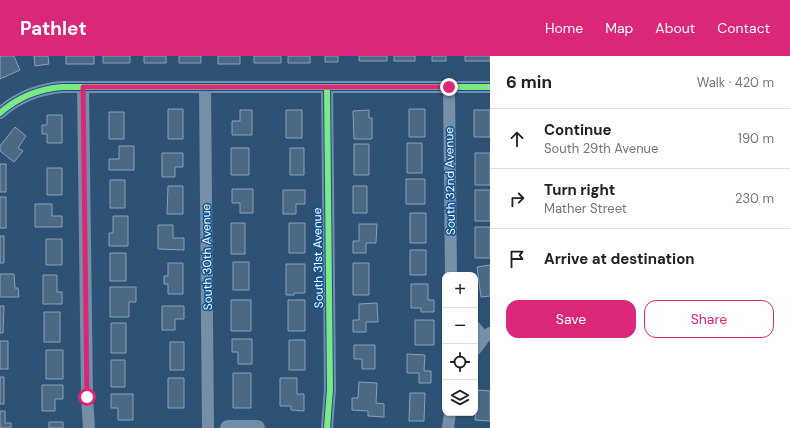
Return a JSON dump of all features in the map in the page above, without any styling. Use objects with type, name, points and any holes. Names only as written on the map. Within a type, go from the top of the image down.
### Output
[{"type":"street","points":[[0,113],[17,100],[39,91],[62,87],[490,87]]},
{"type":"street","points":[[83,87],[87,397],[89,428]]},
{"type":"street","name":"South 30th Avenue","points":[[205,87],[208,428]]},
{"type":"street","name":"South 31st Avenue","points":[[327,87],[330,389],[327,428]]},
{"type":"street","name":"South 32nd Avenue","points":[[449,87],[451,272]]},
{"type":"street","points":[[478,329],[487,335],[478,346]]},
{"type":"street","points":[[448,428],[450,416]]},
{"type":"street","points":[[228,428],[257,428]]},
{"type":"building","points":[[0,56],[14,56],[20,70],[0,79]]},
{"type":"building","points":[[34,56],[48,56],[49,64],[35,66]]},
{"type":"building","points":[[66,56],[94,56],[94,64],[66,64]]},
{"type":"building","points":[[103,56],[130,56],[130,63],[103,63]]},
{"type":"building","points":[[144,56],[166,56],[166,63],[144,63]]},
{"type":"building","points":[[179,56],[201,56],[201,63],[179,63]]},
{"type":"building","points":[[218,56],[240,56],[240,64],[218,64]]},
{"type":"building","points":[[254,56],[281,56],[281,63],[254,63]]},
{"type":"building","points":[[288,56],[310,56],[310,63],[288,63]]},
{"type":"building","points":[[325,56],[338,56],[338,62],[325,62]]},
{"type":"building","points":[[359,56],[387,56],[387,61],[359,61]]},
{"type":"building","points":[[394,56],[415,56],[415,61],[394,61]]},
{"type":"building","points":[[432,56],[446,56],[446,61],[432,61]]},
{"type":"building","points":[[465,56],[490,56],[490,61],[465,61]]},
{"type":"building","points":[[168,109],[183,109],[183,139],[168,139]]},
{"type":"building","points":[[409,109],[425,109],[425,137],[409,137]]},
{"type":"building","points":[[240,110],[252,110],[252,135],[232,135],[232,121],[240,121]]},
{"type":"building","points":[[286,110],[302,110],[302,138],[286,138]]},
{"type":"building","points":[[369,110],[369,118],[372,118],[372,139],[354,139],[353,111]]},
{"type":"building","points":[[474,110],[490,110],[490,137],[474,137]]},
{"type":"building","points":[[109,112],[124,112],[124,139],[109,139]]},
{"type":"building","points":[[47,115],[62,115],[62,143],[47,143],[47,134],[42,134],[42,125],[47,125]]},
{"type":"building","points":[[15,127],[26,136],[18,148],[23,151],[14,162],[0,151],[0,146]]},
{"type":"building","points":[[407,143],[422,143],[422,173],[407,173]]},
{"type":"building","points":[[354,144],[369,144],[369,175],[354,175]]},
{"type":"building","points":[[119,146],[134,146],[134,170],[109,170],[109,159],[119,159]]},
{"type":"building","points":[[231,148],[249,148],[249,175],[231,175]]},
{"type":"building","points":[[290,148],[304,148],[304,175],[290,175]]},
{"type":"building","points":[[162,153],[183,153],[183,167],[175,167],[175,177],[162,177]]},
{"type":"building","points":[[475,153],[490,153],[490,185],[475,185]]},
{"type":"building","points":[[0,164],[6,164],[6,192],[0,192]]},
{"type":"building","points":[[47,168],[62,168],[62,195],[47,195]]},
{"type":"building","points":[[406,179],[425,179],[425,204],[406,204]]},
{"type":"building","points":[[110,180],[125,180],[125,208],[110,208]]},
{"type":"building","points":[[168,186],[183,186],[183,214],[167,214]]},
{"type":"building","points":[[353,186],[367,186],[367,213],[353,213]]},
{"type":"building","points":[[232,189],[253,189],[253,213],[240,213],[240,203],[232,203]]},
{"type":"building","points":[[283,190],[305,190],[305,204],[296,204],[296,214],[283,214]]},
{"type":"building","points":[[475,190],[490,190],[490,221],[475,221]]},
{"type":"building","points":[[0,197],[6,197],[6,228],[0,228]]},
{"type":"building","points":[[35,204],[52,204],[52,216],[62,216],[62,227],[35,227]]},
{"type":"building","points":[[410,213],[426,213],[426,243],[410,243]]},
{"type":"building","points":[[113,216],[128,216],[128,246],[109,246],[109,233],[113,233]]},
{"type":"building","points":[[231,223],[245,223],[245,254],[231,254]]},
{"type":"building","points":[[289,223],[305,223],[305,253],[289,253]]},
{"type":"building","points":[[359,224],[377,224],[376,243],[366,243],[366,253],[353,253],[353,241],[359,241]]},
{"type":"building","points":[[158,225],[173,225],[173,238],[184,238],[184,250],[158,249]]},
{"type":"building","points":[[475,227],[490,227],[490,258],[475,258]]},
{"type":"building","points":[[0,236],[4,236],[4,263],[0,263]]},
{"type":"building","points":[[46,239],[62,239],[62,265],[46,265]]},
{"type":"building","points":[[410,250],[426,250],[426,275],[410,275]]},
{"type":"building","points":[[110,253],[126,253],[126,281],[110,281]]},
{"type":"building","points":[[233,262],[249,262],[249,290],[233,290]]},
{"type":"building","points":[[168,263],[183,263],[183,294],[168,294],[168,284],[164,284],[164,276],[168,276]]},
{"type":"building","points":[[353,263],[369,263],[369,295],[353,295]]},
{"type":"building","points":[[286,264],[305,264],[305,293],[286,295]]},
{"type":"building","points":[[490,265],[490,296],[481,297],[477,267]]},
{"type":"building","points":[[0,274],[14,274],[15,288],[18,288],[19,297],[0,297]]},
{"type":"building","points":[[43,275],[57,275],[57,292],[62,292],[62,304],[43,304]]},
{"type":"building","points":[[411,284],[428,284],[428,300],[434,300],[434,312],[421,312],[421,308],[411,308]]},
{"type":"building","points":[[110,287],[136,287],[136,302],[129,302],[129,317],[110,317]]},
{"type":"building","points":[[231,300],[251,300],[251,331],[231,331]]},
{"type":"building","points":[[288,300],[305,300],[305,331],[288,331]]},
{"type":"building","points":[[377,303],[378,322],[366,322],[366,332],[353,332],[353,320],[359,320],[359,304]]},
{"type":"building","points":[[0,306],[4,306],[3,333],[0,333]]},
{"type":"building","points":[[162,306],[184,306],[184,319],[175,319],[175,330],[162,330]]},
{"type":"building","points":[[44,312],[60,312],[60,342],[44,342]]},
{"type":"building","points":[[415,320],[434,320],[434,345],[415,345]]},
{"type":"building","points":[[111,323],[126,323],[126,353],[111,353]]},
{"type":"building","points":[[232,339],[252,339],[252,364],[238,364],[238,352],[232,352]]},
{"type":"building","points":[[289,340],[305,340],[305,370],[289,370]]},
{"type":"building","points":[[0,341],[8,341],[8,369],[0,369]]},
{"type":"building","points":[[170,342],[184,342],[184,370],[170,370]]},
{"type":"building","points":[[354,345],[375,345],[375,369],[362,369],[362,359],[354,359]]},
{"type":"building","points":[[46,350],[63,350],[63,379],[46,379]]},
{"type":"building","points":[[407,354],[425,355],[424,371],[431,371],[431,383],[419,383],[419,373],[407,373]]},
{"type":"building","points":[[111,360],[125,360],[125,387],[111,387]]},
{"type":"building","points":[[233,373],[251,373],[251,408],[233,408]]},
{"type":"building","points":[[0,377],[4,377],[4,404],[0,404]]},
{"type":"building","points":[[168,378],[184,378],[184,408],[168,408]]},
{"type":"building","points":[[280,378],[297,378],[297,394],[304,394],[304,411],[291,410],[291,406],[280,406]]},
{"type":"building","points":[[359,382],[377,383],[376,403],[384,404],[384,417],[368,416],[368,411],[352,410],[352,398],[358,398]]},
{"type":"building","points":[[42,385],[63,385],[63,399],[55,399],[55,411],[42,411]]},
{"type":"building","points":[[478,390],[490,391],[490,421],[475,420],[475,416],[478,416]]},
{"type":"building","points":[[410,393],[425,393],[424,421],[409,421]]},
{"type":"building","points":[[111,394],[133,394],[133,420],[118,420],[118,408],[111,408]]},
{"type":"building","points":[[0,411],[5,411],[5,423],[11,423],[11,428],[0,428]]},
{"type":"building","points":[[49,422],[63,422],[63,428],[49,428]]},
{"type":"cycle path","points":[[0,113],[21,98],[37,92],[62,87],[490,87]]},
{"type":"cycle path","points":[[327,87],[330,389],[327,428]]},
{"type":"route","points":[[87,397],[83,87],[449,87]]}]
